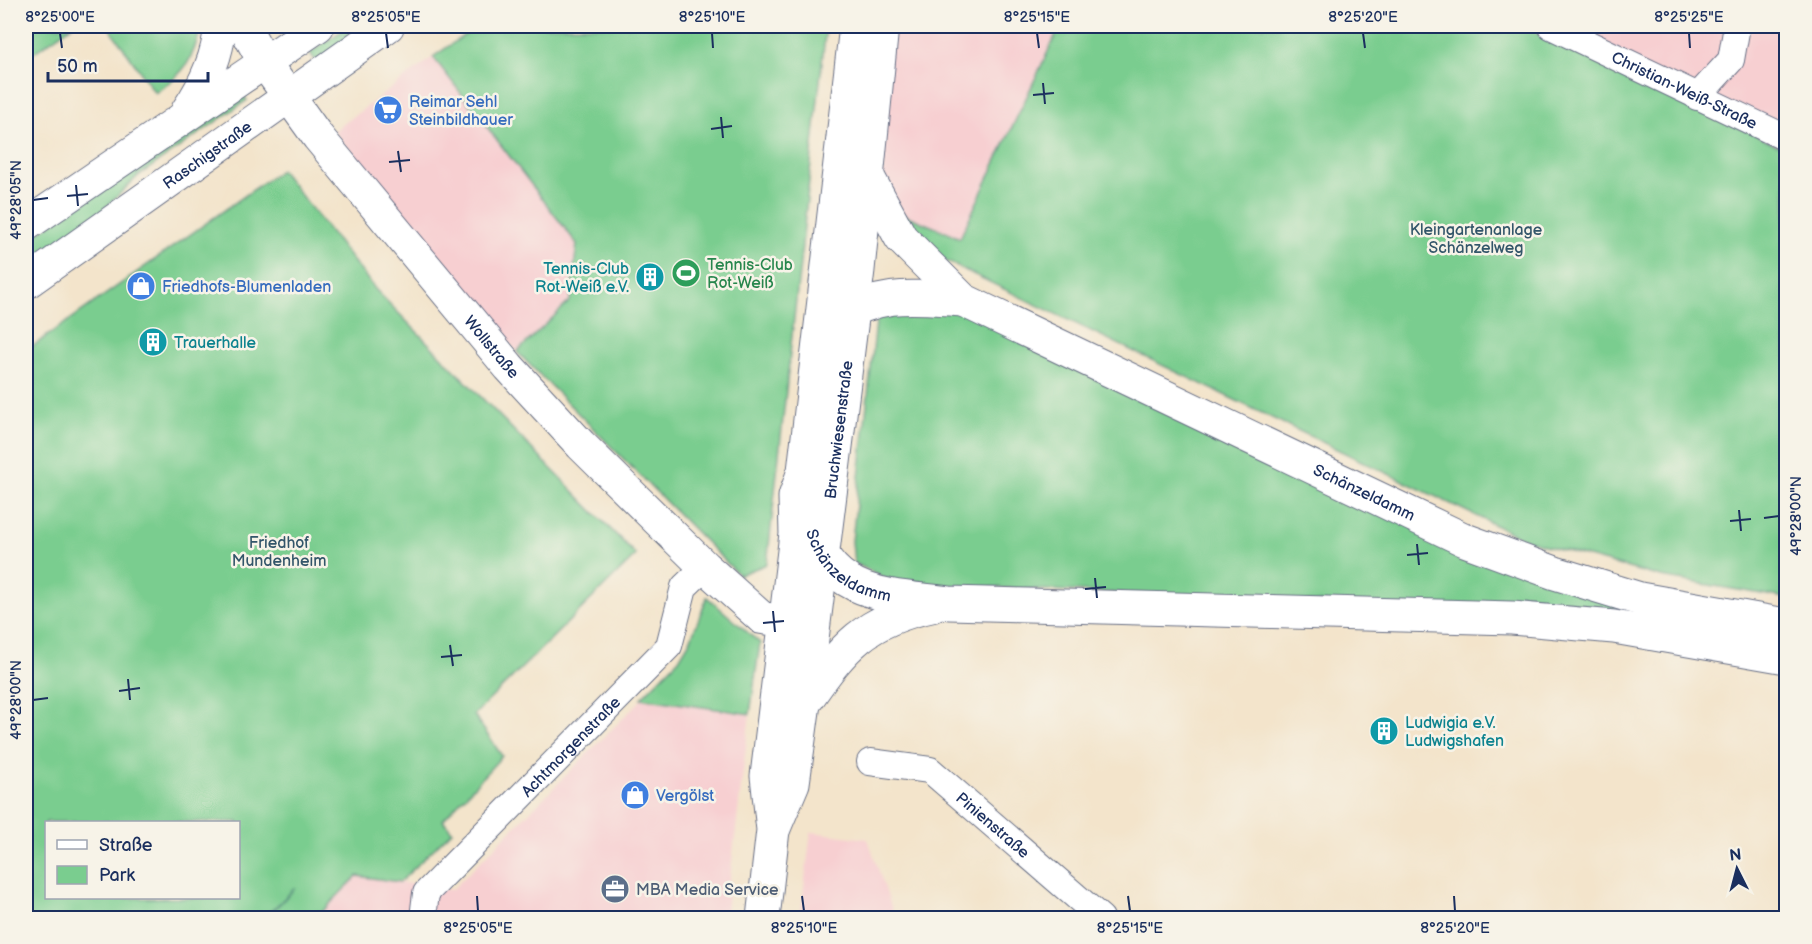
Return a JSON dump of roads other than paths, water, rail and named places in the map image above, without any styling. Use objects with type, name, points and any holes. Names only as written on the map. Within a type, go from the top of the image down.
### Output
[{"type":"main road","name":"Bruchwiesenstraße","points":[[762,918],[773,830],[767,776],[795,534],[795,497],[804,471],[856,26]]},
{"type":"main road","name":"Bruchwiesenstraße","points":[[773,830],[793,783],[804,703],[853,309],[882,26]]},
{"type":"main road","name":"Schänzeldamm","points":[[868,177],[901,238],[963,300],[1465,540],[1555,573],[1640,599],[1766,632],[1786,657]]},
{"type":"main road","name":"Schänzeldamm","points":[[821,328],[853,309],[894,296],[963,300]]},
{"type":"main road","name":"Schänzeldamm","points":[[804,471],[811,526],[823,558],[852,585],[871,592],[949,603],[1512,618],[1614,627],[1766,632]]},
{"type":"main road","name":"Schänzeldamm","points":[[804,703],[837,657],[859,636],[882,620],[949,603]]},
{"type":"street","points":[[181,119],[201,91],[216,52],[220,26]]},
{"type":"street","name":"Wollstraße","points":[[244,26],[264,62],[318,137],[508,368],[581,445],[705,567],[762,618],[785,621]]},
{"type":"street","points":[[26,225],[318,26]]},
{"type":"street","name":"Raschigstraße","points":[[29,275],[388,26]]},
{"type":"street","name":"Christian-Weiß-Straße","points":[[1551,26],[1786,138]]},
{"type":"street","points":[[1697,97],[1731,60],[1737,26]]},
{"type":"street","name":"Achtmorgenstraße","points":[[423,918],[426,893],[669,646],[684,587],[705,567]]},
{"type":"street","name":"Pinienstraße","points":[[870,762],[930,770],[1101,918]]},
{"type":"place","name":"Reimar Sehl Steinbildhauer","points":[[388,110]]},
{"type":"place","name":"Tennis-Club Rot-Weiß","points":[[686,273]]},
{"type":"place","name":"Tennis-Club Rot-Weiß e.V.","points":[[650,277]]},
{"type":"place","name":"Friedhofs-Blumenladen","points":[[141,286]]},
{"type":"place","name":"Trauerhalle","points":[[153,342]]},
{"type":"place","name":"Ludwigia e.V. Ludwigshafen","points":[[1384,731]]},
{"type":"place","name":"Vergölst","points":[[635,795]]},
{"type":"place","name":"MBA Media Service","points":[[615,889]]},
{"type":"park label","name":"Kleingartenanlage Schänzelweg","points":[[1476,238]]},
{"type":"park label","name":"Friedhof Mundenheim","points":[[279,551]]}]
